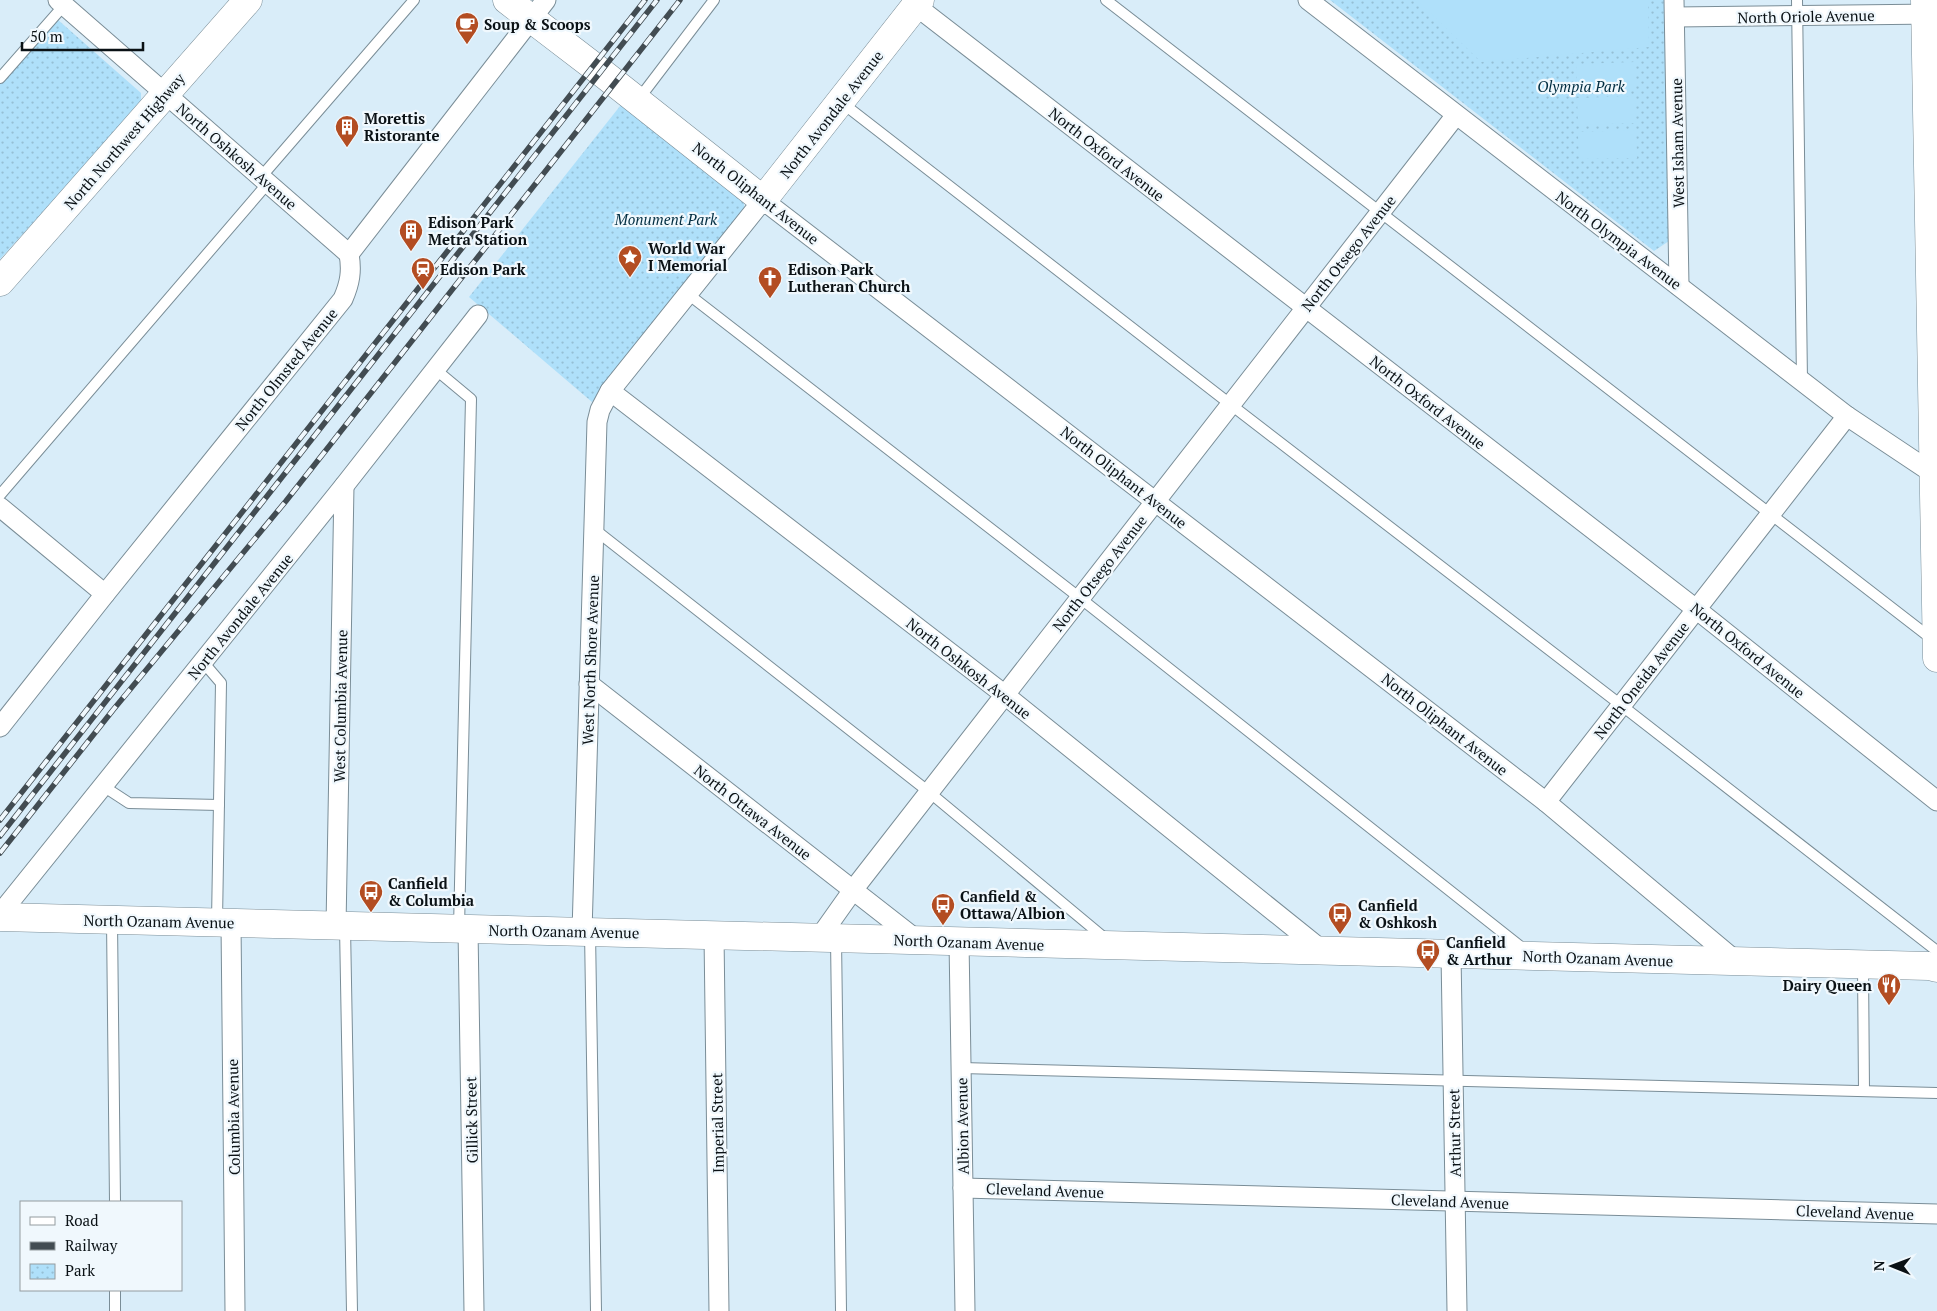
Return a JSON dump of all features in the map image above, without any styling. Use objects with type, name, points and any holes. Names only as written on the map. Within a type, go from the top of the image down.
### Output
[{"type":"street","name":"North Northwest Highway","points":[[1,280],[248,0]]},
{"type":"street","name":"North Oliphant Avenue","points":[[506,0],[538,10],[637,100],[764,200],[1546,802],[1736,962]]},
{"type":"street","name":"North Olympia Avenue","points":[[1308,0],[1847,416],[1935,475]]},
{"type":"street","name":"North Oshkosh Avenue","points":[[63,2],[165,94],[349,254]]},
{"type":"street","name":"North Avondale Avenue","points":[[610,390],[764,200],[918,3]]},
{"type":"street","name":"North Oxford Avenue","points":[[918,3],[1306,308],[1696,608],[1937,801]]},
{"type":"street","name":"North Oriole Avenue","points":[[1674,8],[1929,10]]},
{"type":"street","name":"West Isham Avenue","points":[[1674,8],[1679,286]]},
{"type":"street","points":[[349,254],[538,10]]},
{"type":"street","points":[[1929,10],[1937,658]]},
{"type":"street","name":"North Otsego Avenue","points":[[827,938],[853,890],[1456,115]]},
{"type":"street","name":"North Olmsted Avenue","points":[[0,727],[343,299],[350,282],[352,269],[349,254]]},
{"type":"street","name":"North Avondale Avenue","points":[[0,916],[344,486],[478,315]]},
{"type":"street","name":"North Oshkosh Avenue","points":[[610,390],[1005,694],[1323,951]]},
{"type":"street","name":"West North Shore Avenue","points":[[586,932],[589,684],[597,422],[600,410],[610,390]]},
{"type":"street","name":"North Oneida Avenue","points":[[1546,802],[1847,416]]},
{"type":"street","name":"West Columbia Avenue","points":[[341,926],[344,486]]},
{"type":"street","points":[[0,508],[105,594]]},
{"type":"street","name":"North Ottawa Avenue","points":[[589,684],[917,940]]},
{"type":"street","name":"North Ozanam Avenue","points":[[0,916],[1929,966],[1937,968]]},
{"type":"street","name":"Columbia Avenue","points":[[224,923],[236,1311]]},
{"type":"street","name":"Gillick Street","points":[[464,929],[474,1311]]},
{"type":"street","name":"Imperial Street","points":[[714,935],[719,1311]]},
{"type":"street","name":"Albion Avenue","points":[[960,941],[965,1311]]},
{"type":"street","name":"Arthur Street","points":[[1452,954],[1457,1311]]},
{"type":"street","name":"Cleveland Avenue","points":[[963,1188],[1937,1214]]},
{"type":"lane","points":[[0,495],[414,0]]},
{"type":"lane","points":[[637,100],[714,0]]},
{"type":"lane","points":[[1106,0],[1937,642]]},
{"type":"lane","points":[[0,78],[63,2]]},
{"type":"lane","points":[[1797,8],[1802,381]]},
{"type":"lane","points":[[841,102],[1937,951]]},
{"type":"lane","points":[[688,294],[1080,598],[1533,956]]},
{"type":"lane","points":[[435,369],[471,399],[464,929]]},
{"type":"lane","points":[[594,529],[929,792],[1114,946]]},
{"type":"lane","points":[[202,662],[221,683],[219,805],[224,923]]},
{"type":"lane","points":[[104,786],[129,803],[219,805]]},
{"type":"lane","points":[[112,920],[114,1201]]},
{"type":"lane","points":[[341,926],[352,1311]]},
{"type":"lane","points":[[586,932],[596,1311]]},
{"type":"lane","points":[[827,938],[841,1311]]},
{"type":"lane","points":[[1863,965],[1864,1091]]},
{"type":"lane","points":[[962,1068],[1937,1093]]},
{"type":"lane","points":[[115,1291],[115,1311]]},
{"type":"green space","name":"Olympia Park","points":[[1330,0],[1665,0],[1669,241],[1654,251]]},
{"type":"green space","points":[[1417,0],[1648,0],[1649,47],[1481,62]]},
{"type":"green space","points":[[57,19],[141,93],[141,100],[139,106],[0,259],[0,83]]},
{"type":"green space","points":[[1635,62],[1635,90],[1577,91],[1576,64]]},
{"type":"green space","points":[[1635,96],[1636,123],[1578,125],[1577,98]]},
{"type":"green space","name":"Monument Park","points":[[624,101],[744,202],[744,209],[592,402],[469,297]]},
{"type":"green space","points":[[1636,130],[1637,158],[1579,159],[1578,132]]},
{"type":"railway","points":[[0,820],[645,0]]},
{"type":"railway","points":[[0,836],[657,0]]},
{"type":"railway","points":[[0,853],[113,710],[286,501],[680,0]]},
{"type":"place","name":"Soup & Scoops","points":[[467,45]]},
{"type":"place","name":"Morettis Ristorante","points":[[347,148]]},
{"type":"place","name":"Edison Park Metra Station","points":[[411,252]]},
{"type":"place","name":"World War I Memorial","points":[[630,278]]},
{"type":"place","name":"Edison Park","points":[[423,290]]},
{"type":"place","name":"Edison Park Lutheran Church","points":[[770,299]]},
{"type":"place","name":"Canfield & Columbia","points":[[371,913]]},
{"type":"place","name":"Canfield & Ottawa/Albion","points":[[943,926]]},
{"type":"place","name":"Canfield & Oshkosh","points":[[1340,935]]},
{"type":"place","name":"Canfield & Arthur","points":[[1428,972]]},
{"type":"place","name":"Dairy Queen","points":[[1889,1006]]}]
